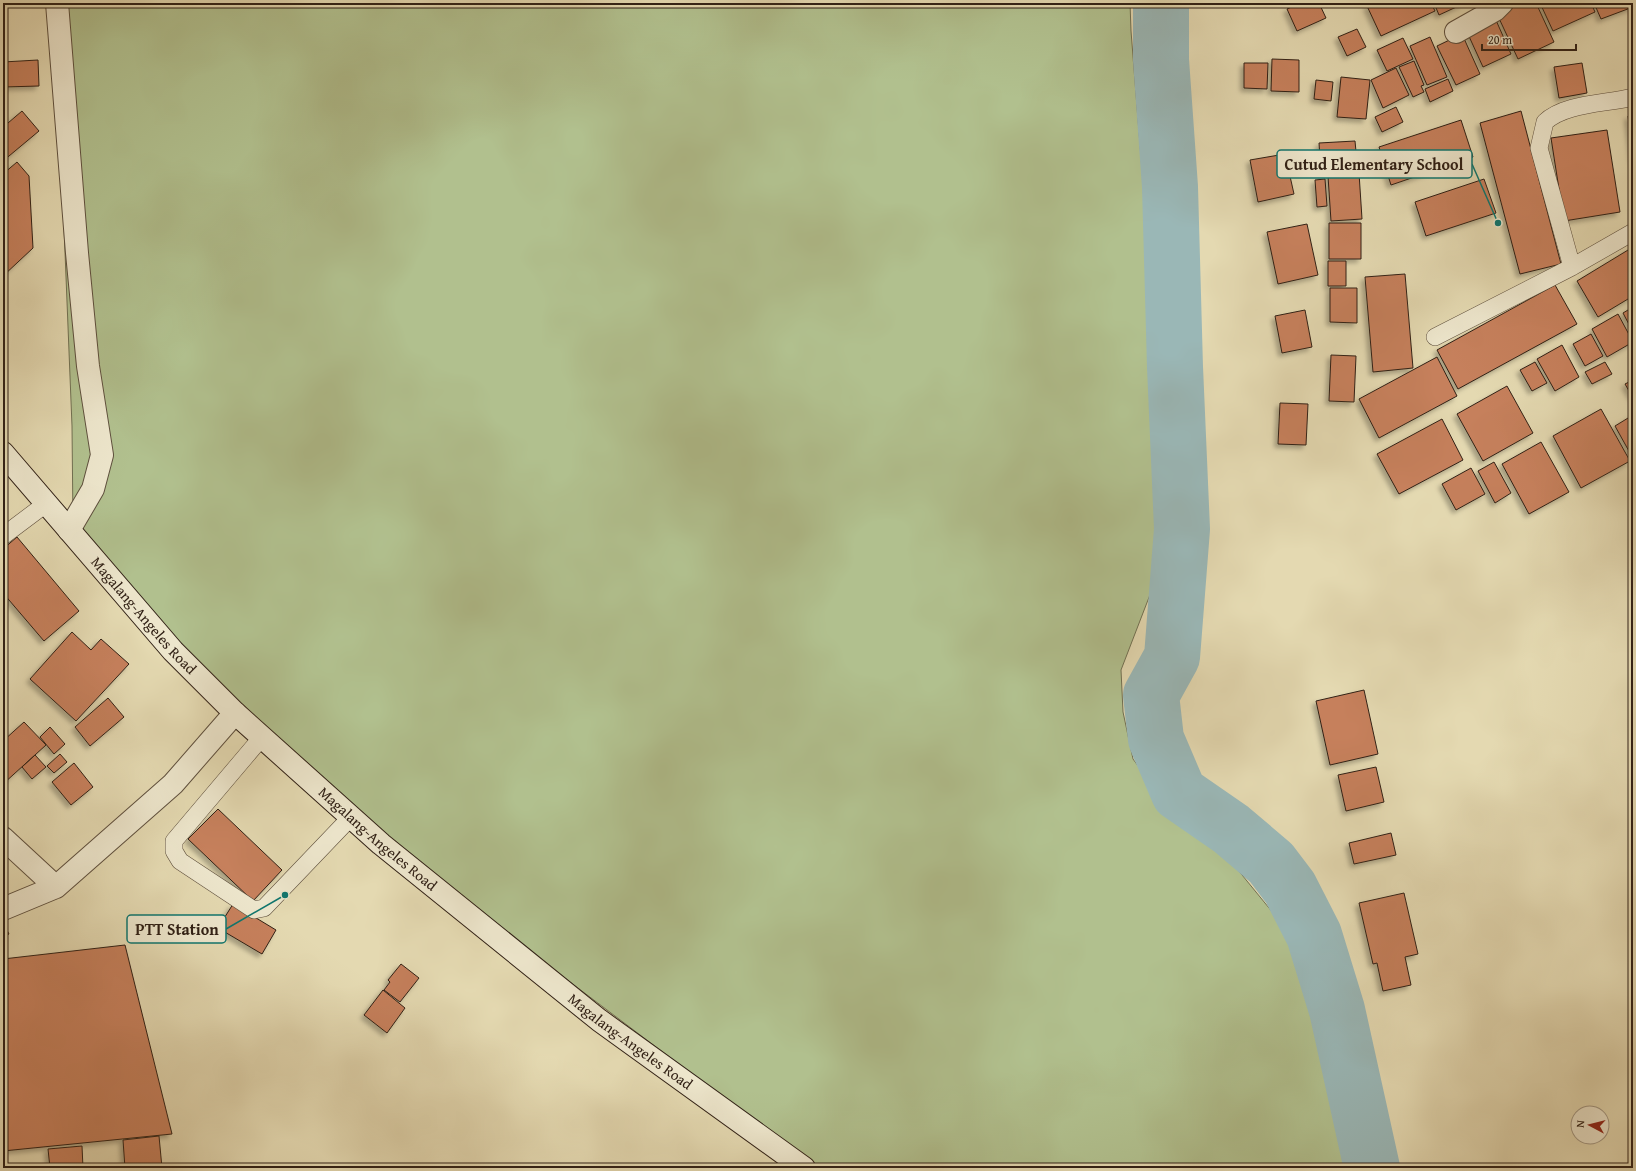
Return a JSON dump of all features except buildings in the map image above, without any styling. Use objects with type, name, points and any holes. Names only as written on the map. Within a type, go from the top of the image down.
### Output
[{"type":"main road","points":[[57,3],[77,253],[88,366],[102,455],[93,489],[69,530]]},
{"type":"main road","points":[[1456,32],[1495,10],[1502,3]]},
{"type":"main road","name":"Magalang-Angeles Road","points":[[3,452],[173,651],[235,713],[380,844],[568,996],[804,1168]]},
{"type":"main road","points":[[3,909],[56,887],[173,784],[235,713]]},
{"type":"main road","points":[[3,838],[56,887]]},
{"type":"lane","points":[[1572,267],[1539,148],[1544,122],[1556,113],[1568,109],[1633,97]]},
{"type":"lane","points":[[1435,337],[1572,267],[1633,232]]},
{"type":"lane","points":[[3,536],[47,503]]},
{"type":"lane","points":[[262,737],[174,841],[174,851],[180,861],[254,910],[264,908],[351,817]]},
{"type":"green space","points":[[55,3],[1130,3],[1168,498],[1163,561],[1121,670],[1123,712],[1133,759],[1172,812],[1229,859],[1287,930],[1316,993],[1341,1098],[1353,1168],[821,1168],[709,1087],[517,942],[372,825],[222,690],[73,524],[72,426]]},
{"type":"waterway","points":[[1161,3],[1161,60],[1170,187],[1175,367],[1182,529],[1172,657],[1151,695],[1156,739],[1179,793],[1231,829],[1271,863],[1290,888],[1314,935],[1337,1010],[1372,1168]]},
{"type":"place","name":"Cutud Elementary School","points":[[1498,223]]},
{"type":"place","name":"PTT Station","points":[[285,895]]}]
